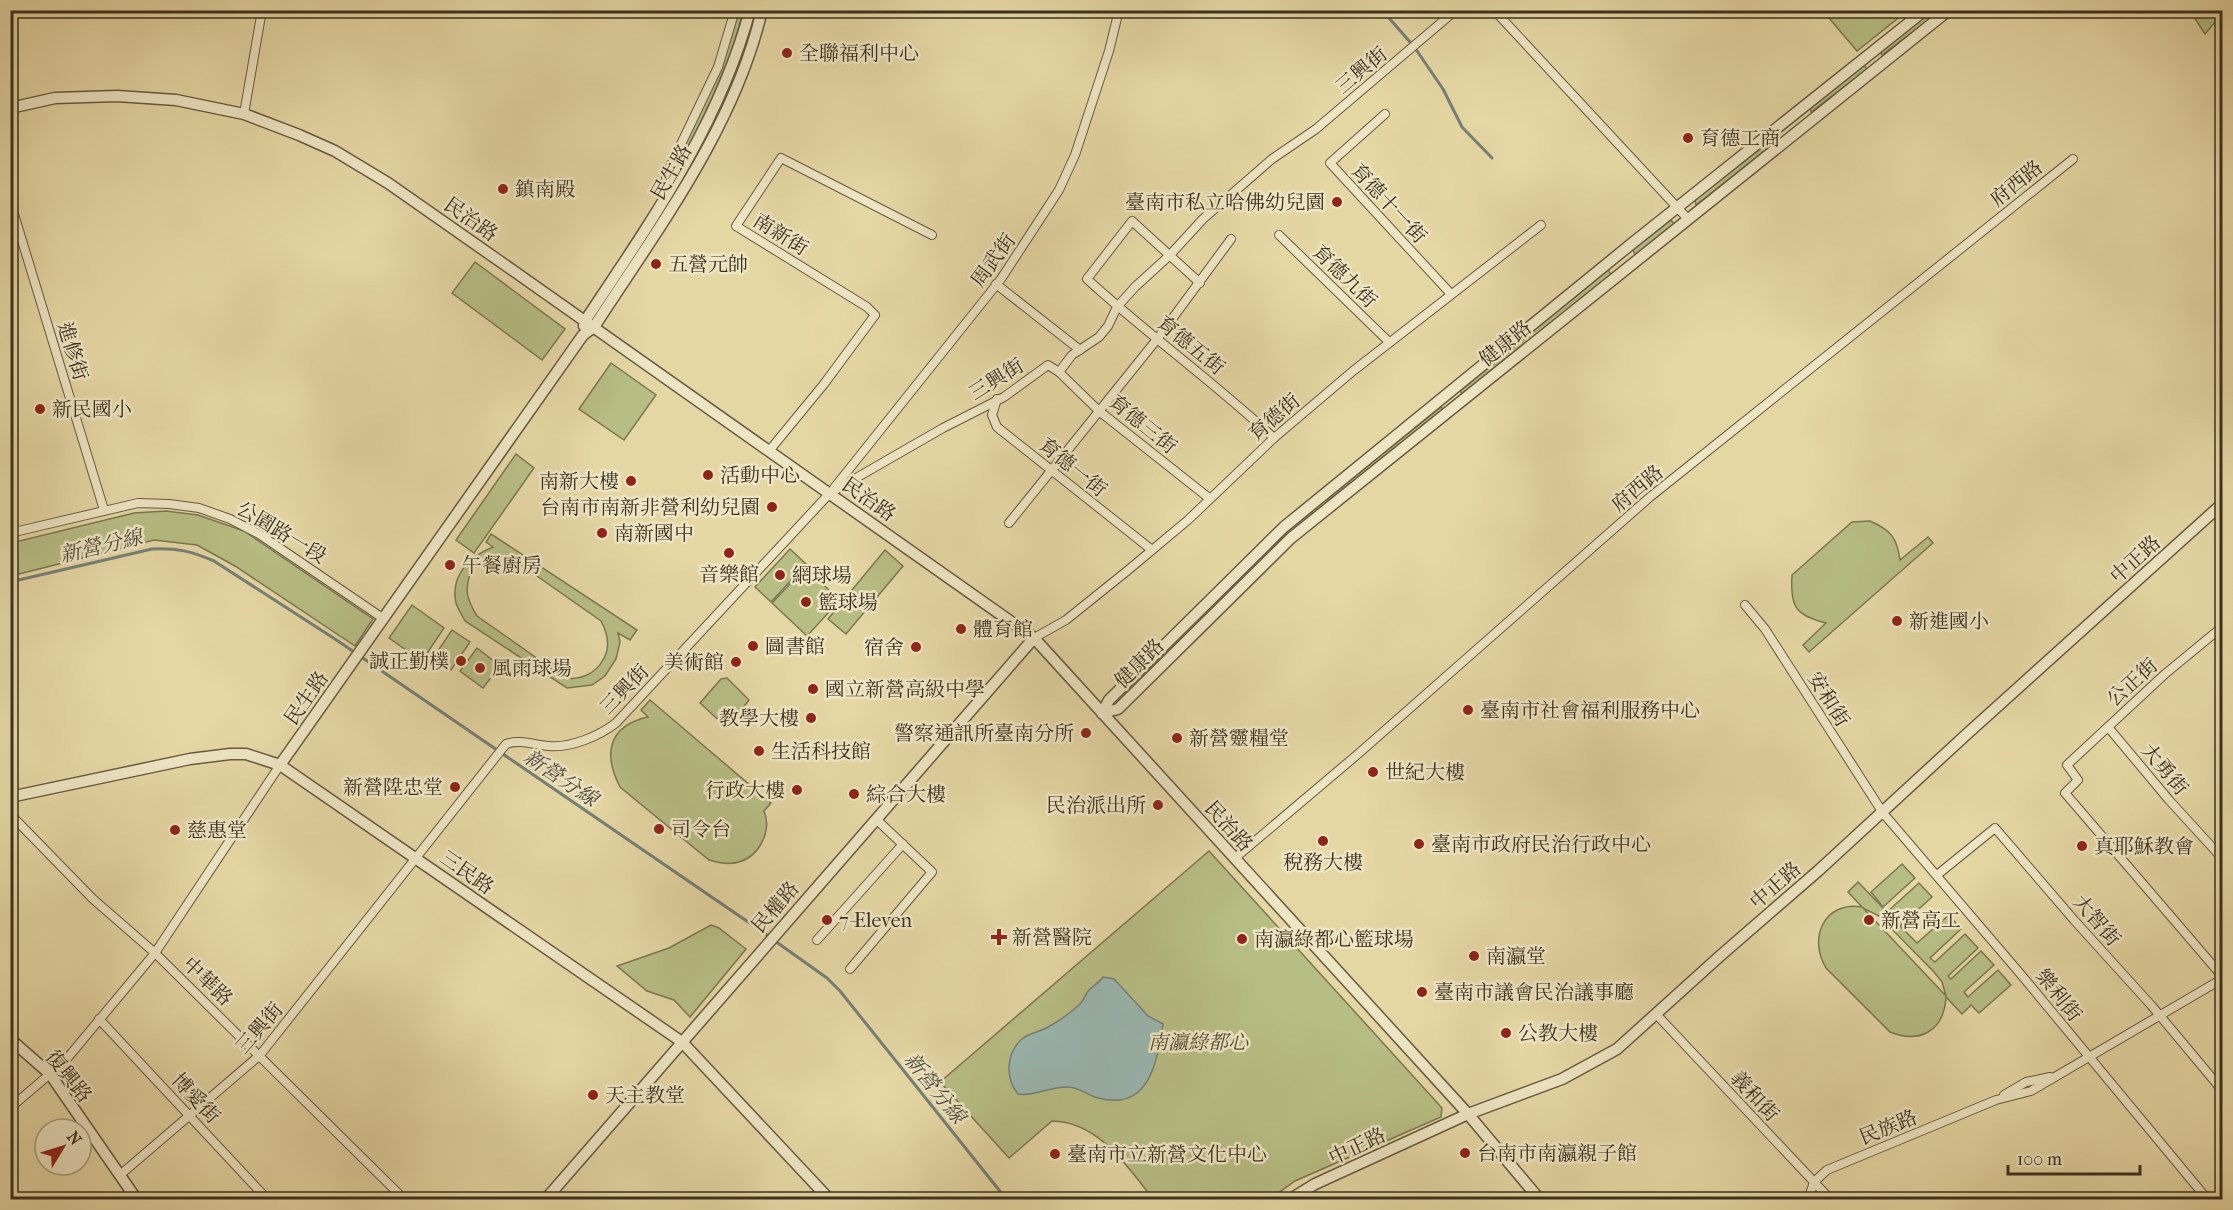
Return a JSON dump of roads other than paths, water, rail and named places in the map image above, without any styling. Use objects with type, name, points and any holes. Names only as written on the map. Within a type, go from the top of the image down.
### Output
[{"type":"street","points":[[244,114],[262,10]]},
{"type":"street","name":"民生路","points":[[667,196],[666,177],[670,166],[718,67],[735,10]]},
{"type":"street","name":"民生路","points":[[10,1108],[65,1061],[156,953],[280,765],[583,335],[696,146],[719,98],[750,10]]},
{"type":"street","name":"民生路","points":[[590,324],[672,207],[713,135],[749,56],[762,10]]},
{"type":"street","name":"周武街","points":[[830,493],[1010,268],[1059,190],[1075,154],[1109,51],[1119,10]]},
{"type":"street","name":"三興街","points":[[120,1175],[260,1055],[506,744],[515,742],[552,747],[562,746],[601,733],[616,723],[830,493],[1004,397],[1048,365],[1059,372],[1072,355],[1099,337],[1108,326],[1117,307],[1203,219],[1272,159],[1316,129],[1456,10]]},
{"type":"street","points":[[1494,10],[1687,218]]},
{"type":"street","name":"健康路","points":[[1102,713],[1109,699],[1284,526],[1925,10]]},
{"type":"street","name":"健康路","points":[[1102,713],[1118,709],[1285,544],[1687,218],[1949,10]]},
{"type":"street","name":"民治路","points":[[10,108],[55,98],[117,96],[176,100],[244,114],[334,151],[367,169],[590,324],[1034,638],[1468,1114],[1540,1200]]},
{"type":"street","name":"育德十一街","points":[[1385,114],[1330,163],[1451,294]]},
{"type":"street","name":"南新街","points":[[770,451],[824,384],[874,315],[867,307],[736,226],[781,158],[932,235]]},
{"type":"street","name":"府西路","points":[[1234,858],[1358,754],[1650,497],[2073,159]]},
{"type":"street","name":"進修街","points":[[10,201],[104,510]]},
{"type":"street","name":"育德五街","points":[[1170,255],[1132,221],[1086,279],[1117,307],[1238,404],[1274,438]]},
{"type":"street","name":"育德街","points":[[1034,638],[1066,620],[1152,550],[1188,520],[1274,438],[1389,342],[1541,225]]},
{"type":"street","name":"育德九街","points":[[1279,235],[1389,342]]},
{"type":"street","points":[[1009,523],[1158,338],[1231,239]]},
{"type":"street","points":[[1170,255],[1200,283]]},
{"type":"street","points":[[996,284],[1080,350]]},
{"type":"street","name":"育德三街","points":[[1059,372],[1099,411],[1209,498]]},
{"type":"street","name":"育德一街","points":[[997,399],[992,415],[997,427],[1152,550]]},
{"type":"street","points":[[1316,501],[1325,511]]},
{"type":"street","name":"公園路一段","points":[[10,533],[138,503],[199,508],[230,519],[259,534],[384,619]]},
{"type":"street","name":"中正路","points":[[1289,1200],[1316,1184],[1468,1114],[1562,1079],[1617,1049],[1883,813],[1968,733],[2223,504]]},
{"type":"street","name":"安和街","points":[[1745,605],[1765,629],[1883,813]]},
{"type":"street","name":"公正街","points":[[2222,630],[2165,674],[2067,765],[2078,780],[2065,793],[2223,977]]},
{"type":"street","name":"民權路","points":[[545,1200],[1034,638]]},
{"type":"street","name":"大勇街","points":[[2108,727],[2169,800],[2223,858]]},
{"type":"street","name":"三民路","points":[[10,797],[190,759],[230,754],[246,754],[280,765],[682,1042],[830,1200]]},
{"type":"street","name":"樂利街","points":[[1883,813],[2208,1200]]},
{"type":"street","name":"中華路","points":[[10,814],[93,899],[156,953],[405,1200]]},
{"type":"street","points":[[850,969],[932,872],[877,820]]},
{"type":"street","name":"大智街","points":[[1937,875],[1995,828],[2223,1090]]},
{"type":"street","points":[[818,940],[903,844]]},
{"type":"street","name":"民族路","points":[[1814,1182],[1827,1170],[1996,1100],[2031,1091],[2223,977]]},
{"type":"street","name":"義和街","points":[[1656,1014],[1831,1200]]},
{"type":"street","name":"博愛街","points":[[99,1019],[268,1200]]},
{"type":"street","name":"復興路","points":[[10,1039],[50,1074],[137,1200]]},
{"type":"street","points":[[1806,1200],[1814,1182]]},
{"type":"water","points":[[1103,977],[1114,979],[1148,1016],[1163,1024],[1158,1053],[1148,1080],[1129,1098],[1115,1100],[1098,1098],[1076,1088],[1068,1087],[1024,1095],[1018,1094],[1009,1073],[1010,1058],[1017,1045],[1025,1037],[1045,1029],[1072,1011]]},
{"type":"waterway","points":[[1382,10],[1410,42]]},
{"type":"waterway","points":[[1415,48],[1443,89],[1462,127],[1492,158]]},
{"type":"waterway","name":"新營分線","points":[[10,582],[152,549],[184,551],[214,561],[338,641],[770,937]]},
{"type":"waterway","name":"新營分線","points":[[775,941],[827,978],[840,991],[1007,1200]]},
{"type":"place","name":"全聯福利中心","points":[[787,53]]},
{"type":"place","name":"育德工商","points":[[1688,138]]},
{"type":"place","name":"鎮南殿","points":[[503,189]]},
{"type":"place","name":"臺南市私立哈佛幼兒園","points":[[1337,202]]},
{"type":"place","name":"五營元帥","points":[[656,264]]},
{"type":"place","name":"新民國小","points":[[40,409]]},
{"type":"place","name":"活動中心","points":[[708,475]]},
{"type":"place","name":"南新大樓","points":[[631,481]]},
{"type":"place","name":"台南市南新非營利幼兒園","points":[[772,507]]},
{"type":"place","name":"南新國中","points":[[602,533]]},
{"type":"place","name":"音樂館","points":[[729,553]]},
{"type":"place","name":"午餐廚房","points":[[450,565]]},
{"type":"place","name":"網球場","points":[[780,575]]},
{"type":"place","name":"籃球場","points":[[806,602]]},
{"type":"place","name":"新進國小","points":[[1897,621]]},
{"type":"place","name":"體育館","points":[[961,629]]},
{"type":"place","name":"圖書館","points":[[753,646]]},
{"type":"place","name":"宿舍","points":[[916,647]]},
{"type":"place","name":"誠正勤樸","points":[[461,661]]},
{"type":"place","name":"美術館","points":[[736,662]]},
{"type":"place","name":"風雨球場","points":[[480,668]]},
{"type":"place","name":"國立新營高級中學","points":[[813,689]]},
{"type":"place","name":"臺南市社會福利服務中心","points":[[1468,710]]},
{"type":"place","name":"教學大樓","points":[[811,718]]},
{"type":"place","name":"警察通訊所臺南分所","points":[[1086,733]]},
{"type":"place","name":"新營靈糧堂","points":[[1177,738]]},
{"type":"place","name":"生活科技館","points":[[759,751]]},
{"type":"place","name":"世紀大樓","points":[[1373,772]]},
{"type":"place","name":"新營陞忠堂","points":[[455,787]]},
{"type":"place","name":"行政大樓","points":[[797,790]]},
{"type":"place","name":"綜合大樓","points":[[854,794]]},
{"type":"place","name":"民治派出所","points":[[1158,805]]},
{"type":"place","name":"司令台","points":[[659,829]]},
{"type":"place","name":"慈惠堂","points":[[175,830]]},
{"type":"place","name":"稅務大樓","points":[[1323,841]]},
{"type":"place","name":"臺南市政府民治行政中心","points":[[1419,844]]},
{"type":"place","name":"真耶穌教會","points":[[2082,846]]},
{"type":"place","name":"7-Eleven","points":[[827,920]]},
{"type":"place","name":"新營高工","points":[[1869,920]]},
{"type":"place","name":"新營醫院","points":[[999,937]]},
{"type":"place","name":"南瀛綠都心籃球場","points":[[1242,939]]},
{"type":"place","name":"南瀛堂","points":[[1474,956]]},
{"type":"place","name":"臺南市議會民治議事廳","points":[[1422,992]]},
{"type":"place","name":"公教大樓","points":[[1506,1033]]},
{"type":"place","name":"天主教堂","points":[[593,1095]]},
{"type":"place","name":"台南市南瀛親子館","points":[[1465,1153]]},
{"type":"place","name":"臺南市立新營文化中心","points":[[1055,1154]]},
{"type":"park label","name":"南瀛綠都心","points":[[1198,1042]]}]
